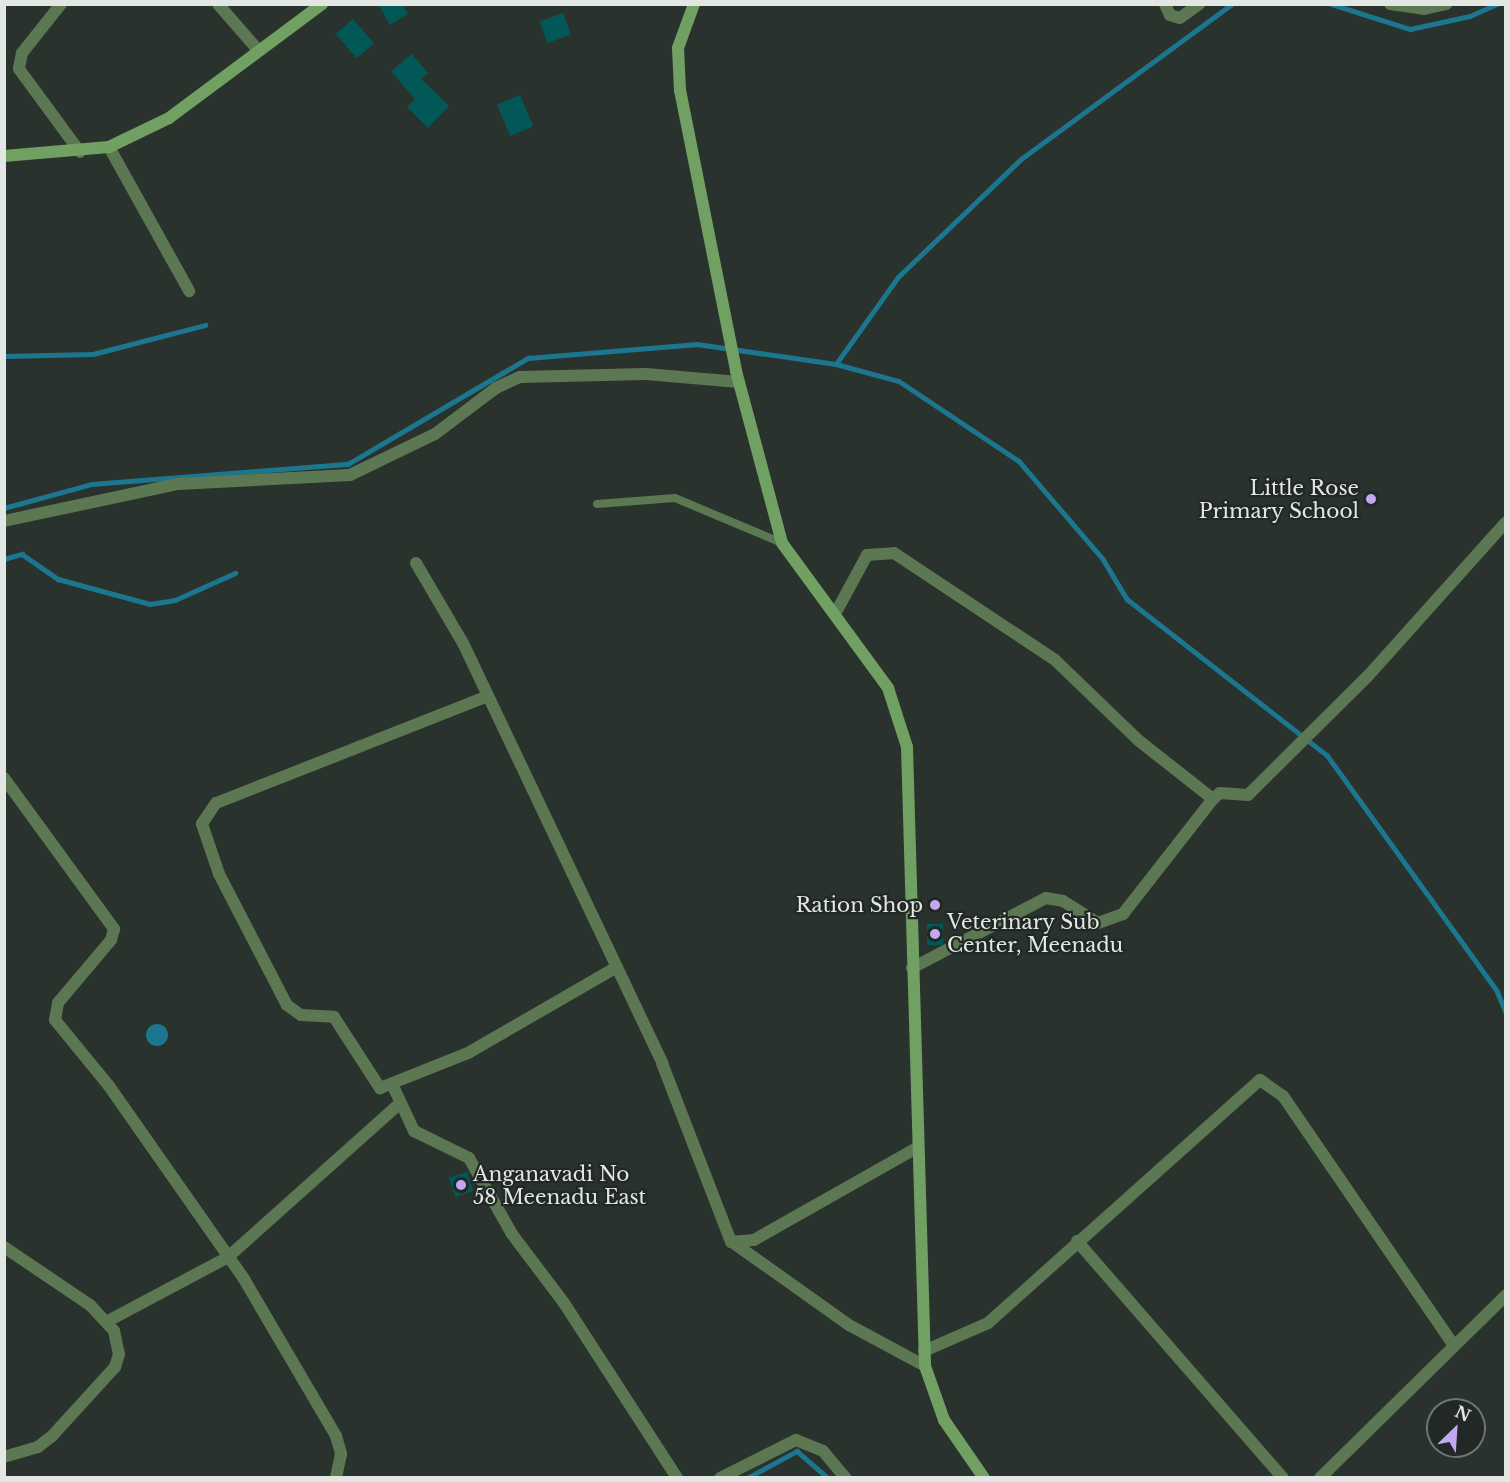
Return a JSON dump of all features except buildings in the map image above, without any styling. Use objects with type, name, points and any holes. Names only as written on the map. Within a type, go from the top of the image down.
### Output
[{"type":"street","points":[[61,4],[19,63],[80,152]]},
{"type":"street","points":[[218,4],[258,51]]},
{"type":"street","points":[[4,156],[80,152],[109,147],[169,118],[322,4]]},
{"type":"street","points":[[694,4],[678,48],[680,90],[737,377],[782,543],[888,688],[907,747],[912,779],[915,1149],[925,1366],[944,1420],[984,1478]]},
{"type":"street","points":[[1165,4],[1170,15],[1180,18],[1199,4]]},
{"type":"street","points":[[1390,4],[1424,9],[1446,4]]},
{"type":"street","points":[[109,147],[189,291]]},
{"type":"street","points":[[4,521],[178,484],[350,475],[435,434],[496,388],[520,377],[612,373],[737,377]]},
{"type":"street","points":[[912,968],[1046,898],[1063,901],[1098,923],[1120,916],[1213,799],[1220,793],[1248,795],[1294,745],[1366,678],[1506,522]]},
{"type":"street","points":[[836,614],[867,555],[894,553],[1054,660],[1138,740],[1213,799]]},
{"type":"street","points":[[416,563],[488,696],[662,1062],[727,1236],[849,1325],[925,1366]]},
{"type":"street","points":[[488,696],[216,803],[203,817],[219,874],[287,1005],[301,1015],[334,1017],[376,1087],[393,1086],[468,1053],[616,968]]},
{"type":"street","points":[[4,778],[114,929],[111,940],[58,1002],[55,1020],[109,1086],[228,1257],[336,1436],[341,1454],[336,1478]]},
{"type":"street","points":[[924,1351],[988,1323],[1236,1097],[1266,1080],[1283,1096],[1453,1344]]},
{"type":"street","points":[[393,1086],[400,1103],[421,1137],[469,1158],[512,1234],[564,1303],[677,1478]]},
{"type":"street","points":[[106,1322],[228,1257],[400,1103]]},
{"type":"street","points":[[735,1244],[754,1240],[915,1149]]},
{"type":"street","points":[[1077,1241],[1283,1478]]},
{"type":"street","points":[[4,1247],[106,1322],[119,1341],[115,1367],[52,1436],[38,1447],[4,1457]]},
{"type":"street","points":[[1320,1478],[1453,1344],[1506,1296]]},
{"type":"street","points":[[720,1478],[796,1440],[823,1451],[846,1478]]},
{"type":"lane","points":[[597,504],[675,498],[782,543]]},
{"type":"water","points":[[157,1024],[165,1027],[168,1035],[165,1043],[157,1046],[149,1043],[146,1035],[149,1027]]},
{"type":"waterway","points":[[4,508],[92,484],[348,464],[528,358],[697,344],[836,364],[898,277],[1021,159],[1232,4]]},
{"type":"waterway","points":[[1331,4],[1410,29],[1470,16],[1497,4]]},
{"type":"waterway","points":[[4,356],[93,354],[205,325]]},
{"type":"waterway","points":[[836,364],[899,381],[1019,461],[1103,559],[1127,599],[1327,755],[1497,991],[1506,1012]]},
{"type":"waterway","points":[[4,559],[22,554],[58,579],[150,604],[175,600],[235,573]]},
{"type":"waterway","points":[[747,1478],[797,1451],[828,1478]]},
{"type":"place","name":"Little Rose Primary School","points":[[1371,499]]},
{"type":"place","name":"Ration Shop","points":[[935,905]]},
{"type":"place","name":"Veterinary Sub Center, Meenadu","points":[[935,934]]},
{"type":"place","name":"Anganavadi No 58 Meenadu East","points":[[461,1185]]}]
